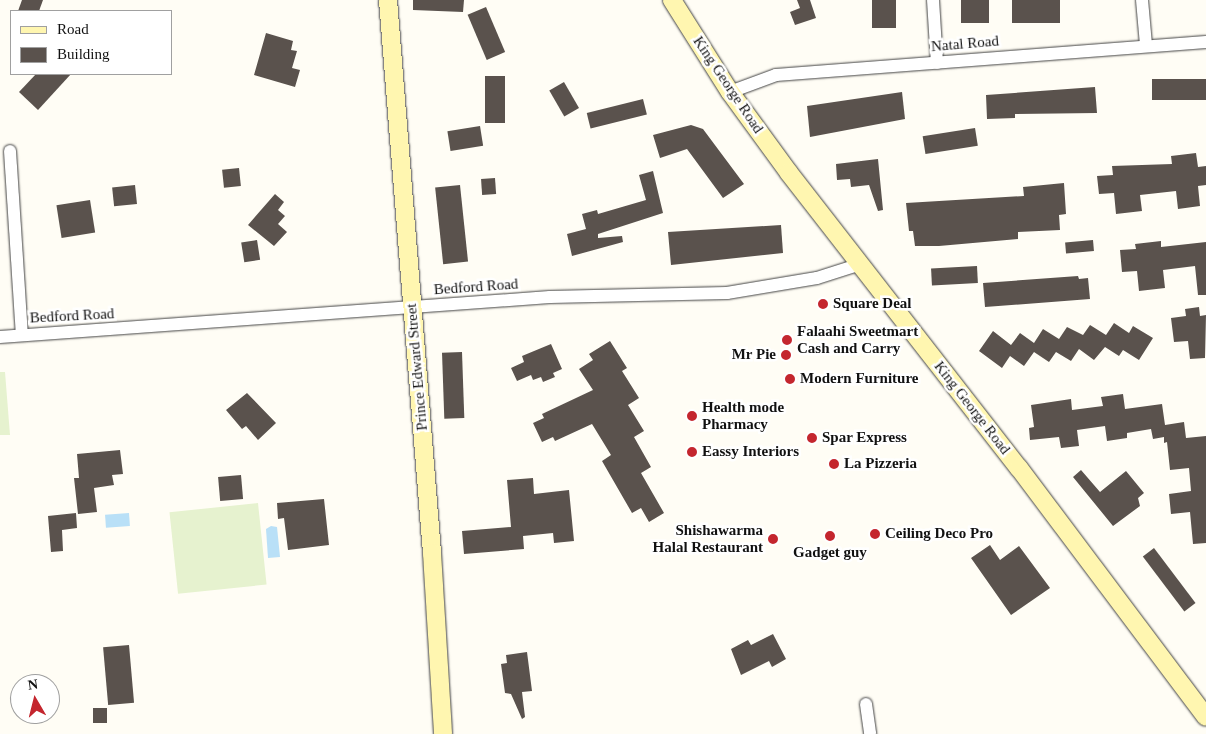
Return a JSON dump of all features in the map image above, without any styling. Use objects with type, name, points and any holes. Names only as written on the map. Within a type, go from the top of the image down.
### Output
[{"type":"main road","name":"Prince Edward Street","points":[[388,0],[411,308],[431,534],[443,734]]},
{"type":"main road","name":"King George Road","points":[[672,0],[730,92],[1206,717]]},
{"type":"street","points":[[933,0],[937,63]]},
{"type":"street","points":[[1142,0],[1146,45]]},
{"type":"street","name":"Natal Road","points":[[730,92],[776,75],[1146,45],[1206,42]]},
{"type":"street","points":[[10,151],[22,335]]},
{"type":"street","name":"Bedford Road","points":[[0,336],[550,298],[727,293],[817,278],[861,264]]},
{"type":"street","points":[[866,704],[870,734]]},
{"type":"green space","points":[[0,372],[5,372],[10,435],[0,435]]},
{"type":"green space","points":[[258,503],[267,585],[178,594],[169,512]]},
{"type":"water","points":[[129,513],[130,526],[106,528],[105,515]]},
{"type":"water","points":[[271,526],[277,527],[280,557],[268,558],[266,529]]},
{"type":"building","points":[[22,0],[43,0],[39,10],[18,10]]},
{"type":"building","points":[[413,0],[464,0],[463,12],[413,10]]},
{"type":"building","points":[[797,0],[810,0],[816,18],[795,25],[790,12],[800,8]]},
{"type":"building","points":[[872,0],[896,0],[896,28],[872,28]]},
{"type":"building","points":[[961,0],[989,0],[989,23],[961,23]]},
{"type":"building","points":[[1012,0],[1060,0],[1060,23],[1012,23]]},
{"type":"building","points":[[486,7],[505,52],[487,60],[468,15]]},
{"type":"building","points":[[266,33],[293,41],[291,50],[297,51],[292,68],[300,70],[295,87],[254,75]]},
{"type":"building","points":[[35,75],[70,75],[38,110],[19,92]]},
{"type":"building","points":[[485,76],[505,76],[505,123],[485,123]]},
{"type":"building","points":[[1152,79],[1206,79],[1206,100],[1152,100]]},
{"type":"building","points":[[564,82],[579,108],[564,116],[549,91]]},
{"type":"building","points":[[1095,87],[1097,113],[1015,114],[1015,118],[987,119],[986,95]]},
{"type":"building","points":[[902,92],[905,119],[810,137],[807,106]]},
{"type":"building","points":[[643,99],[647,115],[591,129],[587,113]]},
{"type":"building","points":[[691,125],[703,129],[744,184],[723,198],[687,149],[660,158],[653,135]]},
{"type":"building","points":[[480,126],[483,146],[451,151],[447,131]]},
{"type":"building","points":[[975,128],[978,146],[925,154],[923,136]]},
{"type":"building","points":[[1196,153],[1198,167],[1206,166],[1206,185],[1198,186],[1200,206],[1178,209],[1176,191],[1140,195],[1142,211],[1116,214],[1114,193],[1099,194],[1097,176],[1113,175],[1112,166],[1172,164],[1171,156]]},
{"type":"building","points":[[878,159],[883,210],[878,211],[869,185],[851,187],[850,179],[837,180],[836,164]]},
{"type":"building","points":[[239,168],[241,186],[224,188],[222,170]]},
{"type":"building","points":[[653,171],[663,213],[598,234],[598,238],[622,236],[623,242],[572,256],[567,234],[586,229],[582,214],[597,210],[598,214],[646,200],[639,175]]},
{"type":"building","points":[[495,178],[496,194],[482,195],[481,179]]},
{"type":"building","points":[[1064,183],[1066,214],[1059,215],[1060,230],[1018,232],[1018,239],[939,246],[915,246],[913,231],[909,231],[906,203],[1024,196],[1023,187]]},
{"type":"building","points":[[135,185],[137,204],[114,206],[112,187]]},
{"type":"building","points":[[460,185],[468,262],[443,264],[435,188]]},
{"type":"building","points":[[275,194],[284,202],[278,210],[285,216],[278,224],[287,232],[274,246],[248,225]]},
{"type":"building","points":[[90,200],[95,233],[62,238],[56,205]]},
{"type":"building","points":[[781,225],[783,253],[671,265],[668,232]]},
{"type":"building","points":[[257,240],[260,260],[244,262],[241,243]]},
{"type":"building","points":[[1093,240],[1094,251],[1066,253],[1065,242]]},
{"type":"building","points":[[1161,241],[1161,247],[1206,242],[1206,295],[1198,295],[1195,266],[1163,270],[1165,288],[1139,291],[1137,271],[1122,272],[1120,250],[1136,249],[1135,244]]},
{"type":"building","points":[[977,266],[978,283],[932,285],[931,268]]},
{"type":"building","points":[[1078,276],[1079,279],[1088,278],[1090,299],[985,307],[983,283]]},
{"type":"building","points":[[1199,307],[1200,316],[1206,315],[1205,358],[1190,359],[1188,341],[1174,342],[1171,318],[1186,316],[1185,309]]},
{"type":"building","points":[[1114,323],[1129,333],[1133,326],[1153,338],[1139,360],[1123,350],[1119,356],[1105,347],[1094,360],[1079,349],[1071,361],[1056,352],[1049,362],[1034,352],[1024,366],[1010,356],[1002,368],[979,351],[993,331],[1011,345],[1020,333],[1034,343],[1043,329],[1059,339],[1067,327],[1083,335],[1090,325],[1106,335]]},
{"type":"building","points":[[610,341],[627,368],[622,371],[639,398],[628,405],[644,431],[634,437],[651,467],[641,473],[664,513],[649,522],[641,508],[632,513],[602,461],[611,455],[592,424],[555,441],[553,437],[542,442],[533,423],[544,418],[542,414],[593,390],[579,369],[593,360],[589,354]]},
{"type":"building","points":[[551,344],[562,369],[553,373],[555,377],[543,382],[541,377],[533,380],[531,375],[517,381],[511,368],[524,362],[522,356]]},
{"type":"building","points":[[462,352],[464,418],[444,419],[442,353]]},
{"type":"building","points":[[247,393],[276,423],[258,440],[246,426],[242,429],[226,410]]},
{"type":"building","points":[[1123,394],[1125,409],[1162,404],[1165,425],[1184,422],[1186,438],[1206,436],[1206,543],[1193,544],[1190,512],[1171,514],[1169,494],[1191,491],[1189,468],[1170,470],[1167,442],[1164,443],[1164,437],[1153,439],[1151,429],[1127,433],[1127,438],[1107,441],[1105,426],[1077,430],[1079,446],[1061,448],[1059,437],[1030,440],[1029,428],[1034,427],[1031,405],[1071,399],[1072,410],[1103,406],[1101,397]]},
{"type":"building","points":[[120,450],[123,474],[112,475],[114,485],[94,488],[97,512],[78,514],[74,478],[79,478],[77,454]]},
{"type":"building","points":[[1081,470],[1100,492],[1126,471],[1144,493],[1138,498],[1140,506],[1113,526],[1073,477]]},
{"type":"building","points":[[241,475],[243,499],[220,501],[218,477]]},
{"type":"building","points":[[533,478],[534,494],[569,490],[574,541],[554,543],[553,533],[523,536],[524,549],[464,554],[462,531],[511,527],[507,480]]},
{"type":"building","points":[[324,499],[329,545],[288,550],[284,518],[278,519],[277,503]]},
{"type":"building","points":[[76,513],[77,528],[62,530],[63,551],[51,552],[48,516]]},
{"type":"building","points":[[990,545],[1000,560],[1019,546],[1050,588],[1011,615],[971,558]]},
{"type":"building","points":[[1154,548],[1196,603],[1184,612],[1143,556]]},
{"type":"building","points":[[773,634],[786,659],[772,667],[769,661],[741,675],[731,649],[748,640],[751,645]]},
{"type":"building","points":[[129,645],[134,703],[108,705],[103,647]]},
{"type":"building","points":[[527,652],[532,691],[522,692],[525,717],[522,719],[511,694],[505,693],[501,664],[507,663],[506,655]]},
{"type":"building","points":[[93,708],[107,708],[107,723],[93,723]]},
{"type":"place","name":"Square Deal","points":[[823,304]]},
{"type":"place","name":"Falaahi Sweetmart Cash and Carry","points":[[787,340]]},
{"type":"place","name":"Mr Pie","points":[[786,355]]},
{"type":"place","name":"Modern Furniture","points":[[790,379]]},
{"type":"place","name":"Health mode Pharmacy","points":[[692,416]]},
{"type":"place","name":"Spar Express","points":[[812,438]]},
{"type":"place","name":"Eassy Interiors","points":[[692,452]]},
{"type":"place","name":"La Pizzeria","points":[[834,464]]},
{"type":"place","name":"Ceiling Deco Pro","points":[[875,534]]},
{"type":"place","name":"Gadget guy","points":[[830,536]]},
{"type":"place","name":"Shishawarma Halal Restaurant","points":[[773,539]]}]
